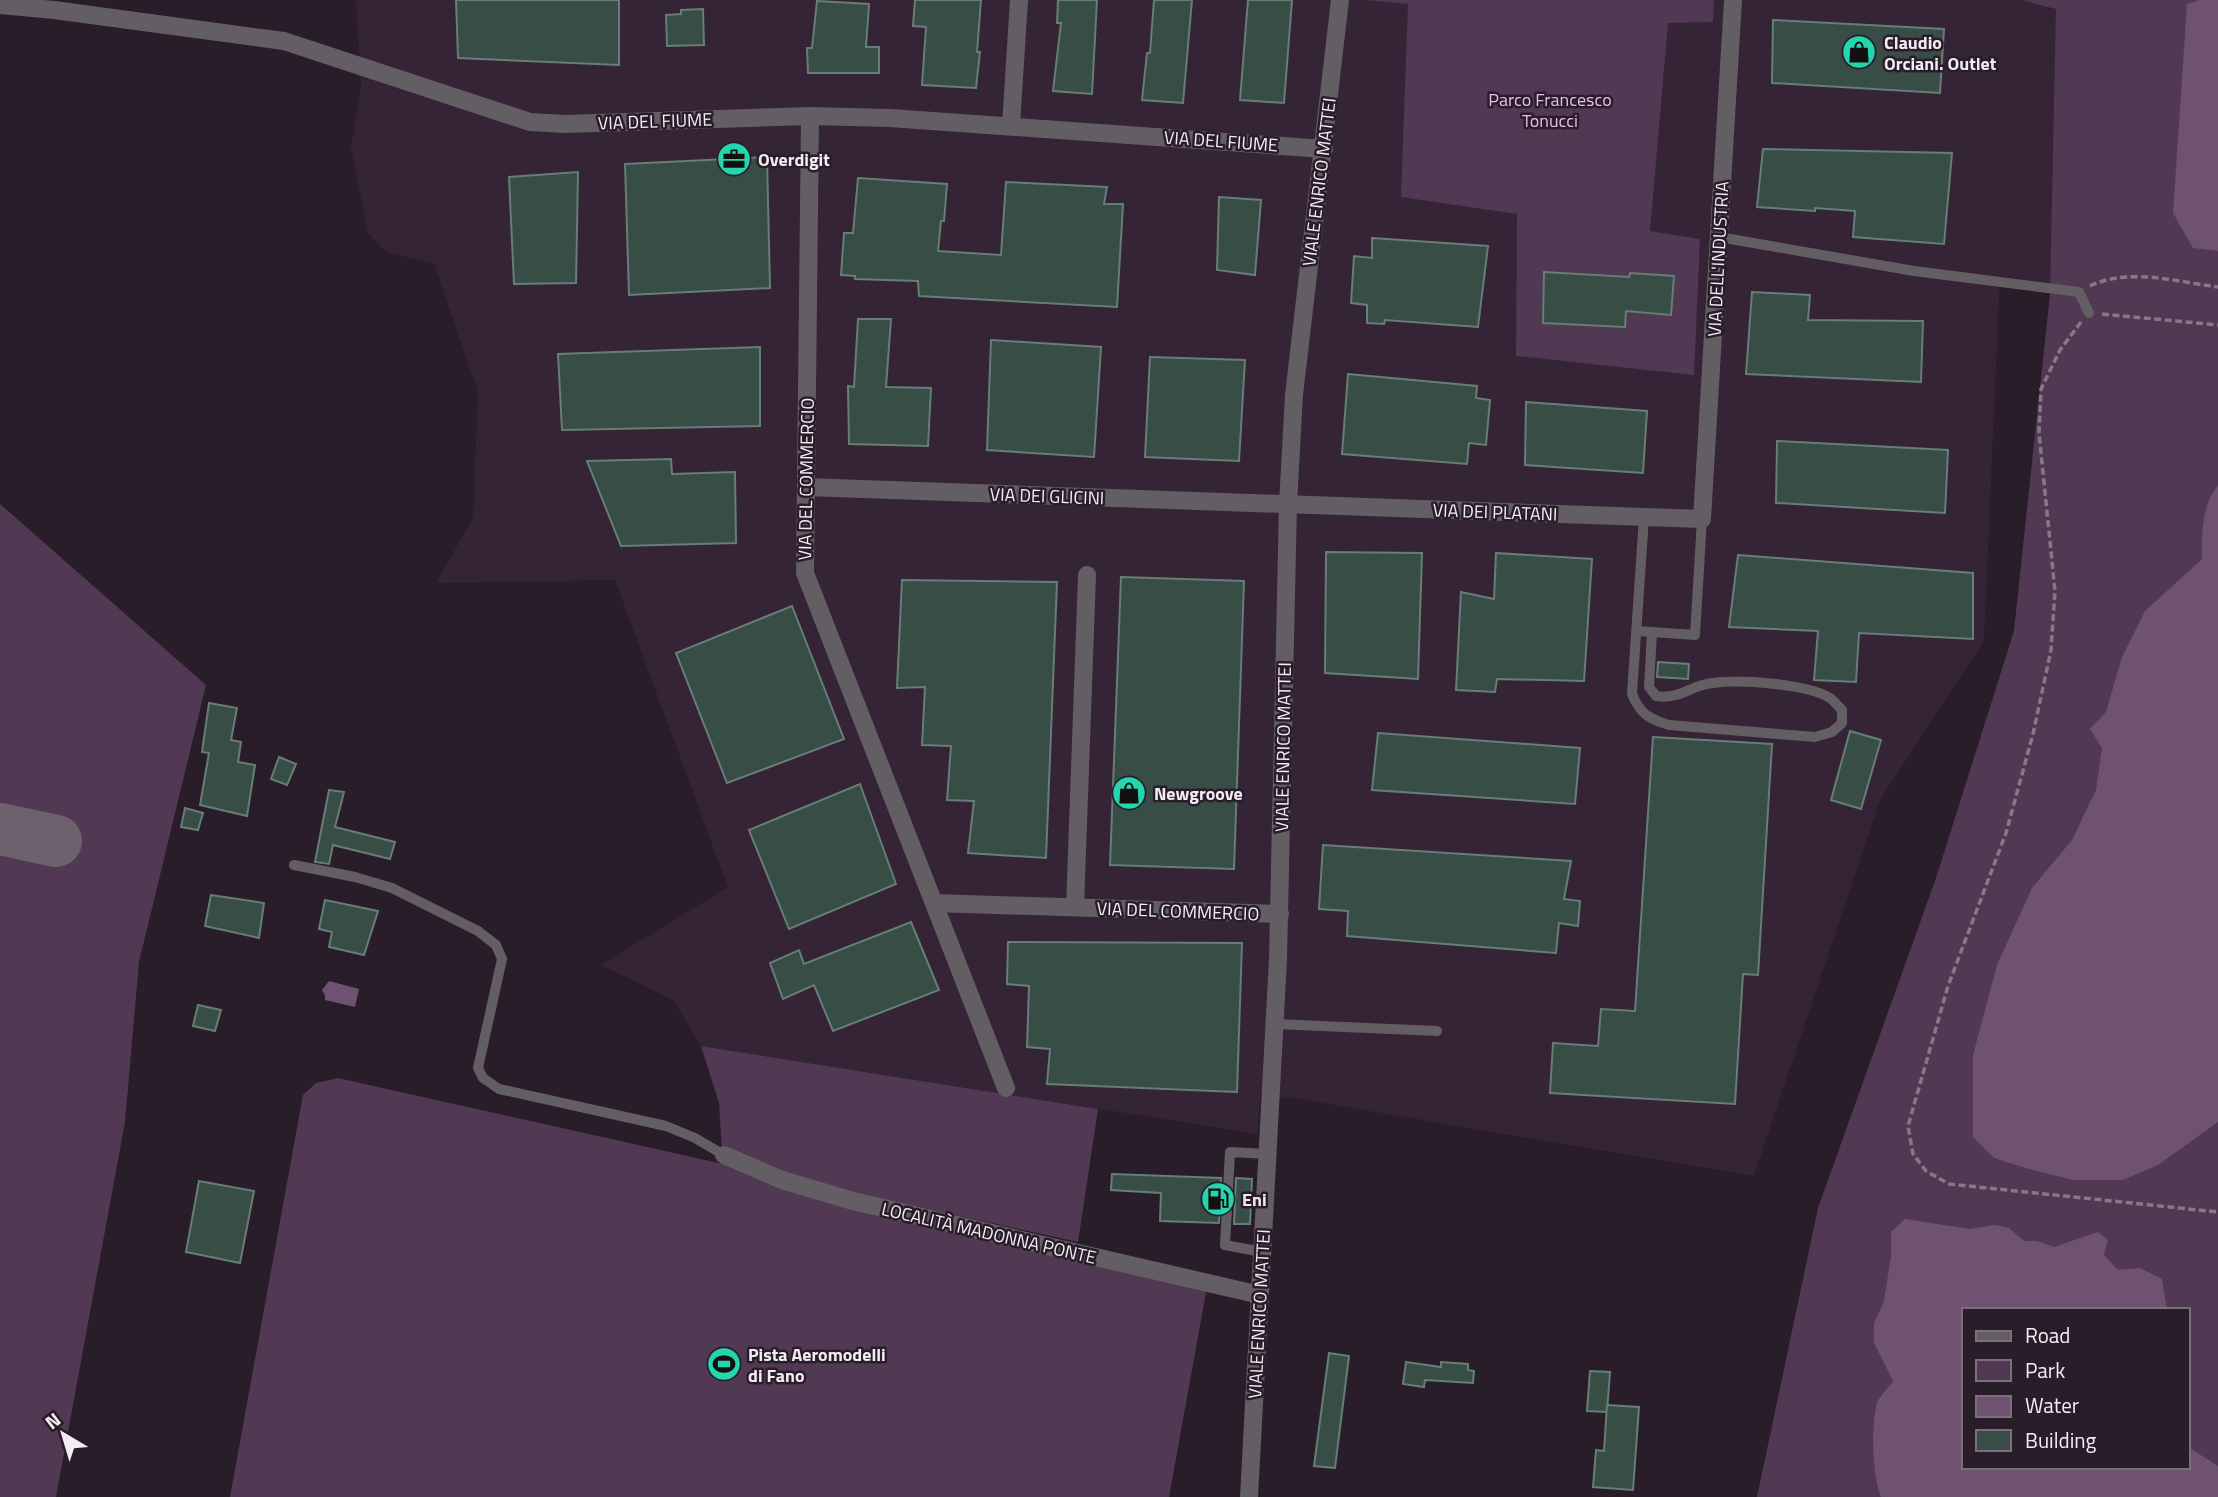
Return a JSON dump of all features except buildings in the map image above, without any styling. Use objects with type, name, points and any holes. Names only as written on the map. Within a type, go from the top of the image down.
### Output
[{"type":"street","points":[[1011,126],[1020,0]]},
{"type":"street","name":"VIALE ENRICO MATTEI","points":[[1254,1496],[1260,1295],[1280,914],[1288,504],[1294,395],[1340,0]]},
{"type":"street","name":"VIA DELL'INDUSTRIA","points":[[1702,519],[1733,0]]},
{"type":"street","name":"VIA DEL FIUME","points":[[0,5],[54,5],[284,41],[530,122],[565,124],[810,116],[890,118],[1324,149]]},
{"type":"street","name":"VIA DEL COMMERCIO","points":[[810,116],[805,573],[1006,1088]]},
{"type":"street","name":"VIA DEI GLICINI","points":[[806,487],[1288,504]]},
{"type":"street","name":"VIA DEI PLATANI","points":[[1288,504],[1702,519]]},
{"type":"street","name":"VIA DEL COMMERCIO","points":[[1075,907],[1087,575]]},
{"type":"street","name":"VIA DEL COMMERCIO","points":[[934,903],[1280,914]]},
{"type":"street","name":"LOCALITÀ MADONNA PONTE","points":[[724,1155],[782,1180],[853,1201],[1260,1295]]},
{"type":"lane","points":[[1719,237],[1914,271],[2079,292],[2089,313]]},
{"type":"lane","points":[[1644,517],[1632,694],[1639,710],[1650,719],[1669,726],[1815,737],[1832,732],[1842,723],[1842,710],[1831,699],[1813,691],[1774,684],[1711,683],[1669,698],[1656,696],[1649,687],[1653,632]]},
{"type":"lane","points":[[1637,631],[1695,635],[1702,519]]},
{"type":"lane","points":[[294,865],[355,877],[392,888],[478,931],[496,945],[502,959],[478,1068],[483,1079],[499,1089],[666,1126],[695,1138],[724,1155]]},
{"type":"lane","points":[[1275,1024],[1437,1031]]},
{"type":"lane","points":[[1262,1252],[1225,1245],[1230,1152],[1268,1154]]},
{"type":"path","points":[[2079,292],[2102,280],[2125,275],[2218,287]]},
{"type":"path","points":[[2218,325],[2089,313],[2060,350],[2041,389],[2039,433],[2055,592],[2051,650],[2033,734],[2006,833],[1948,986],[1908,1126],[1913,1154],[1926,1171],[1949,1184],[2218,1212]]},
{"type":"shaded area","points":[[356,0],[2016,0],[2116,5],[2075,288],[2000,276],[1984,641],[1880,800],[1754,1176],[1287,1097],[1260,1096],[1258,1134],[701,1046],[673,1000],[601,965],[728,887],[615,580],[436,583],[473,518],[478,392],[434,264],[386,252],[368,233],[351,148],[361,86]]},
{"type":"green space","name":"Parco Francesco Tonucci","points":[[1366,0],[1714,0],[1713,22],[1668,23],[1650,231],[1700,239],[1694,375],[1516,356],[1517,214],[1401,197],[1408,4]]},
{"type":"green space","points":[[2022,0],[2218,0],[2218,1497],[1757,1497],[1818,1208],[1936,878],[2014,631],[2050,294],[2056,9]]},
{"type":"green space","points":[[0,504],[206,685],[139,962],[125,1122],[56,1497],[0,1497]]},
{"type":"green space","name":"Pista Aeromodelli di Fano","points":[[701,1046],[1098,1109],[1078,1242],[733,1166],[1207,1287],[1169,1497],[230,1497],[303,1095],[316,1083],[338,1078],[723,1164],[719,1103]]},
{"type":"water","points":[[2199,0],[2218,0],[2218,251],[2193,248],[2173,213],[2187,4]]},
{"type":"water","points":[[2218,485],[2218,1122],[2158,1165],[2123,1180],[2073,1180],[1994,1158],[1973,1137],[1973,1055],[1997,965],[2032,888],[2072,840],[2096,790],[2102,748],[2090,729],[2106,712],[2122,657],[2145,611],[2202,559],[2205,511]]},
{"type":"water","points":[[329,981],[359,989],[355,1007],[325,1000],[322,990]]},
{"type":"water","points":[[1905,1219],[1970,1229],[1995,1225],[2009,1228],[2024,1241],[2037,1241],[2054,1247],[2098,1232],[2108,1240],[2104,1255],[2118,1270],[2140,1268],[2162,1279],[2167,1308],[1962,1308],[1962,1469],[2190,1469],[2190,1448],[2218,1466],[2218,1497],[1881,1497],[1874,1464],[1874,1424],[1877,1403],[1893,1381],[1874,1343],[1874,1323],[1884,1301],[1891,1256],[1891,1232]]},
{"type":"taxiway","points":[[0,829],[56,841]]},
{"type":"place","name":"Claudio Orciani. Outlet","points":[[1859,52]]},
{"type":"place","name":"Overdigit","points":[[734,159]]},
{"type":"place","name":"Newgroove","points":[[1129,793]]},
{"type":"place","name":"Eni","points":[[1218,1199]]},
{"type":"place","name":"Pista Aeromodelli di Fano","points":[[724,1364]]}]
